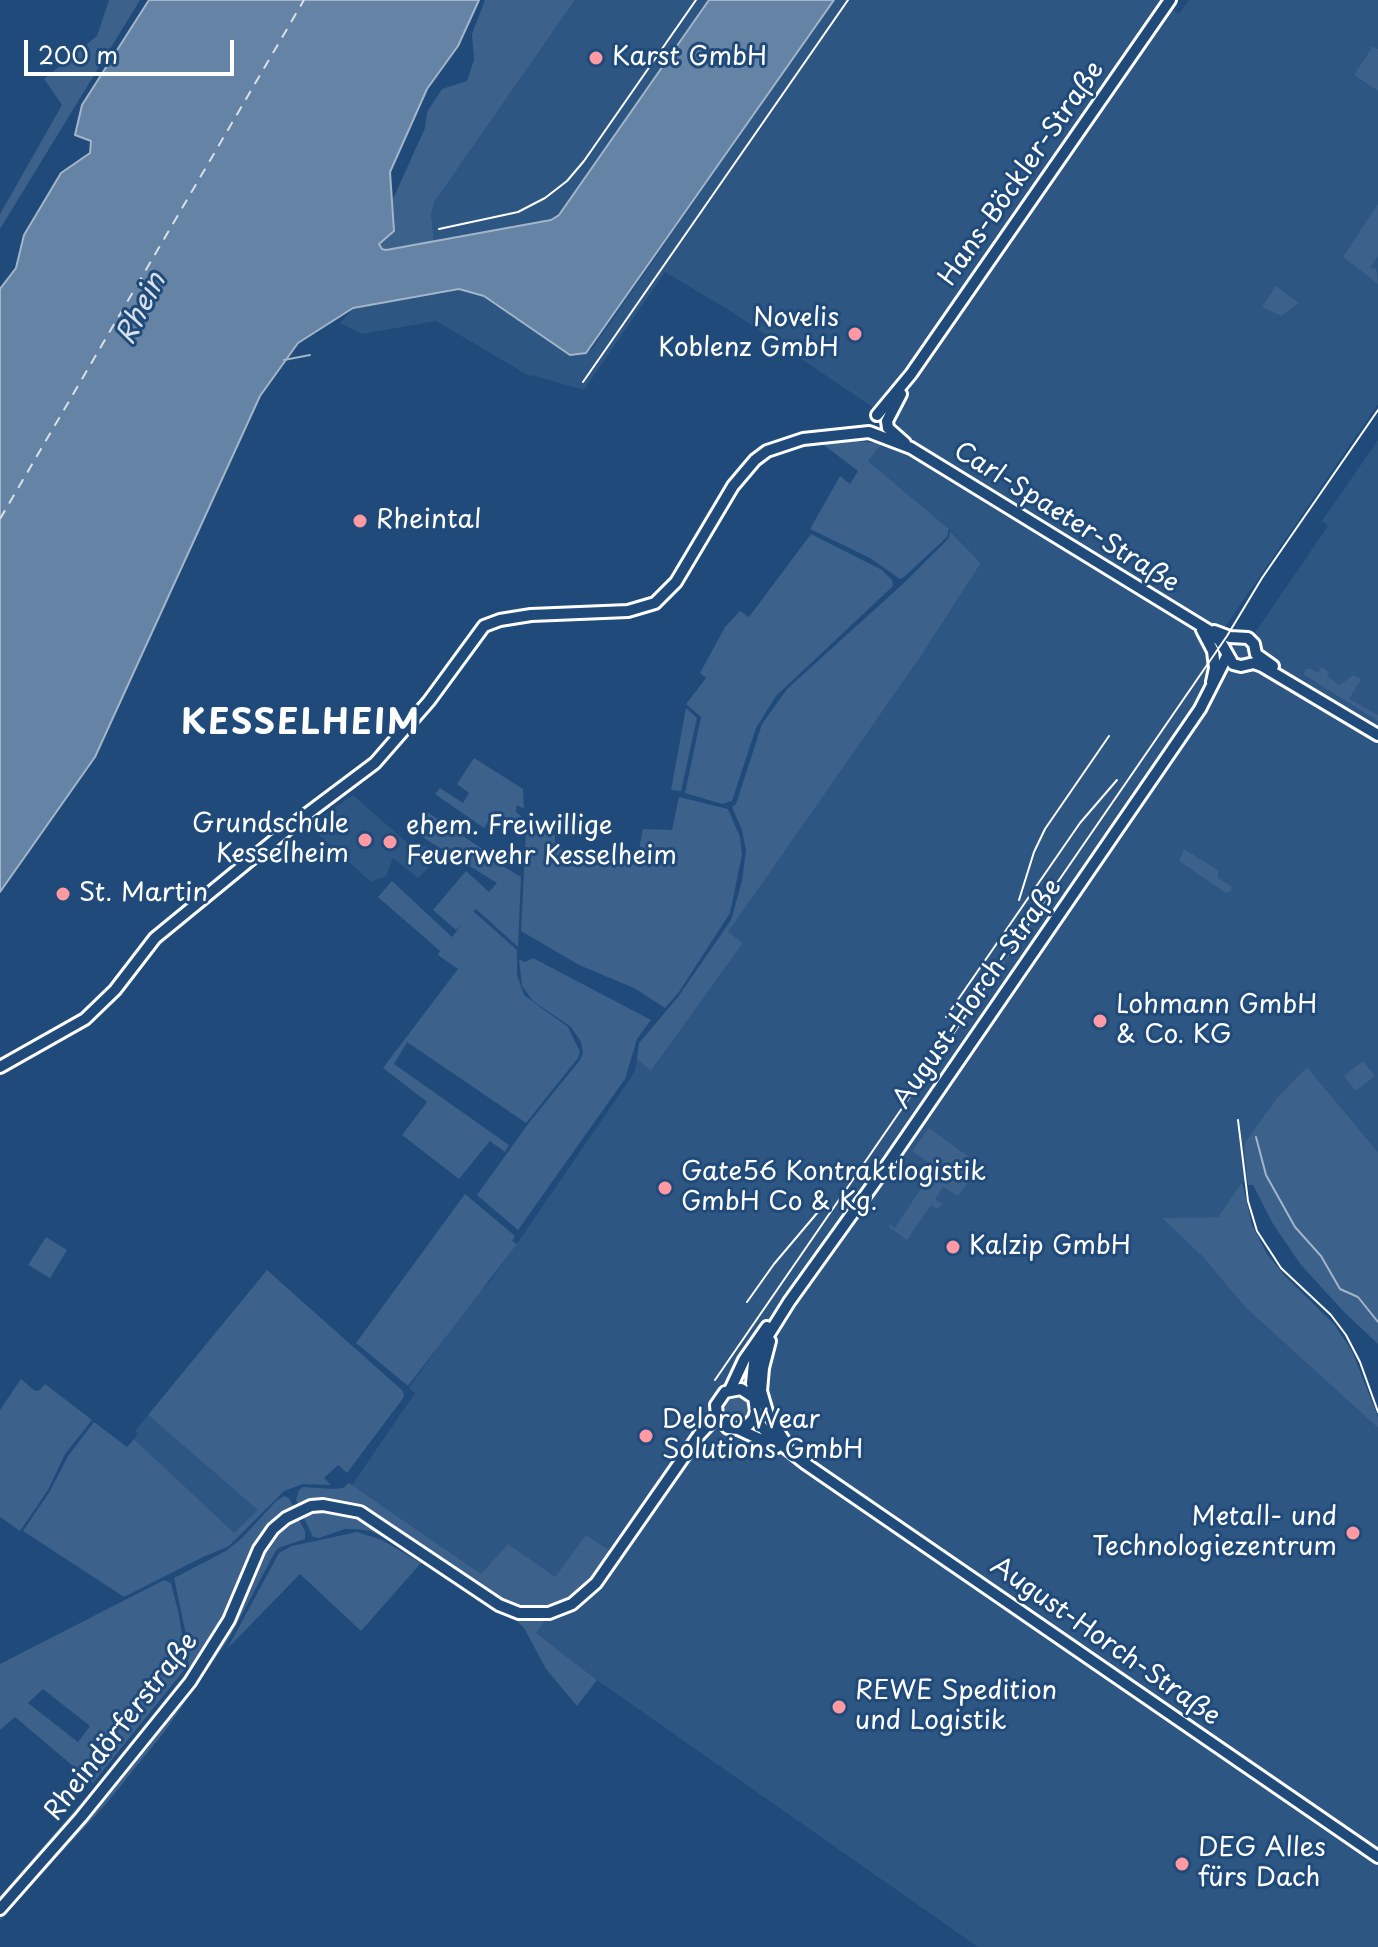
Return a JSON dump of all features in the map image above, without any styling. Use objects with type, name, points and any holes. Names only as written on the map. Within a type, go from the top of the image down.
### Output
[{"type":"main road","name":"Hans-Böckler-Straße","points":[[880,426],[911,374],[1170,0]]},
{"type":"main road","name":"Carl-Spaeter-Straße","points":[[880,426],[1203,628],[1227,653],[1233,664],[1248,661],[1278,669],[1282,676],[1378,735]]},
{"type":"main road","points":[[0,1067],[85,1019],[115,990],[155,938],[388,751],[484,626],[531,615],[628,611],[655,603],[676,582],[741,475],[767,451],[803,439],[880,426]]},
{"type":"main road","name":"Carl-Spaeter-Straße","points":[[1203,628],[1236,637],[1244,636],[1252,641],[1248,661]]},
{"type":"main road","name":"August-Horch-Straße","points":[[1203,628],[1215,661],[1211,688]]},
{"type":"main road","points":[[1227,653],[1229,642],[1236,637]]},
{"type":"main road","name":"August-Horch-Straße","points":[[1200,709],[1227,653]]},
{"type":"main road","name":"August-Horch-Straße","points":[[806,1464],[733,1428],[717,1416],[718,1401],[730,1390],[757,1339],[789,1302],[890,1161],[1200,709],[1233,668],[1248,661]]},
{"type":"main road","name":"August-Horch-Straße","points":[[789,1302],[754,1363],[754,1418],[763,1430],[806,1464],[1378,1857]]},
{"type":"main road","points":[[775,1326],[761,1377],[764,1404],[773,1426],[806,1464]]},
{"type":"main road","points":[[730,1390],[741,1389],[753,1397]]},
{"type":"main road","name":"Rheindörferstraße","points":[[0,1909],[81,1817],[190,1682],[229,1620],[259,1549],[273,1529],[286,1518],[311,1506],[336,1505],[360,1512],[499,1605],[519,1613],[549,1613],[572,1604],[596,1583],[694,1442],[717,1416]]},
{"type":"main road","points":[[694,1442],[711,1431],[748,1425],[754,1418]]},
{"type":"shaded area","points":[[109,0],[140,0],[0,229],[0,214],[62,105],[44,79],[97,36]]},
{"type":"shaded area","points":[[485,0],[575,0],[435,201],[431,214],[434,241],[383,250],[379,245],[381,241],[394,231],[393,199],[425,128],[427,112],[442,89],[467,81],[474,60],[472,34]]},
{"type":"shaded area","points":[[575,0],[709,0],[559,215],[551,220],[434,241],[431,214],[435,201]]},
{"type":"shaded area","points":[[834,0],[1160,0],[1179,14],[1189,0],[1378,0],[1378,49],[1374,46],[1354,75],[1378,91],[1378,404],[1225,627],[1250,640],[1328,526],[1322,521],[1378,440],[1378,1152],[1307,1067],[1244,1144],[1248,1181],[1242,1182],[1218,1217],[1163,1218],[1203,1257],[1246,1308],[1378,1428],[1378,1947],[978,1947],[597,1680],[536,1633],[547,1618],[569,1611],[584,1602],[595,1590],[556,1577],[482,1575],[352,1485],[415,1393],[409,1388],[473,1298],[488,1284],[523,1235],[634,1073],[637,1059],[652,1070],[742,944],[727,932],[921,656],[981,563],[949,529],[868,461],[899,425],[732,312],[665,272],[584,390],[531,377],[436,321],[362,334],[340,323],[353,308],[463,290],[484,296],[570,355],[592,349]]},
{"type":"shaded area","points":[[1373,46],[1378,49],[1378,91],[1354,75]]},
{"type":"shaded area","points":[[1378,204],[1378,256],[1370,268],[1376,268],[1378,284],[1343,257]]},
{"type":"shaded area","points":[[1276,286],[1299,303],[1281,316],[1262,307]]},
{"type":"shaded area","points":[[830,437],[882,444],[868,461],[949,529],[947,537],[904,577],[900,579],[870,558],[810,529],[840,476],[850,484],[858,471],[816,439]]},
{"type":"shaded area","points":[[950,531],[981,563],[921,656],[728,932],[743,943],[651,1071],[637,1059],[639,1043],[678,997],[731,920],[742,881],[746,850],[732,807],[736,804],[762,724],[787,689],[905,582],[949,538]]},
{"type":"shaded area","points":[[811,534],[882,570],[892,580],[893,586],[776,696],[756,728],[732,801],[722,804],[685,793],[701,717],[686,704],[706,678],[700,673],[725,627],[740,611],[749,617]]},
{"type":"shaded area","points":[[1322,667],[1329,672],[1327,676],[1339,685],[1354,675],[1361,679],[1349,699],[1378,715],[1378,721],[1303,674],[1306,669],[1318,673]]},
{"type":"shaded area","points":[[686,708],[697,718],[681,791],[671,790]]},
{"type":"shaded area","points":[[474,758],[523,789],[524,809],[517,805],[516,812],[523,818],[523,828],[495,811],[484,828],[435,794],[440,788],[463,803],[469,793],[457,784]]},
{"type":"shaded area","name":"Grundschule Kesselheim","points":[[353,795],[412,847],[418,842],[441,856],[418,878],[393,858],[386,876],[371,882],[307,824]]},
{"type":"shaded area","points":[[679,797],[728,809],[740,837],[742,855],[730,913],[679,992],[665,1008],[634,988],[579,965],[521,931],[526,831],[555,835],[555,848],[637,859],[643,829],[672,830]]},
{"type":"shaded area","points":[[427,812],[521,877],[518,947],[476,909],[473,911],[517,950],[517,975],[524,995],[568,1027],[580,1052],[526,1123],[407,1042],[394,1064],[509,1145],[505,1152],[490,1141],[459,1179],[402,1135],[427,1102],[383,1068],[458,969],[438,955],[440,951],[378,897],[392,881],[452,937],[462,924],[456,930],[433,910],[466,871],[489,892],[497,883],[422,837],[428,824],[422,819]]},
{"type":"shaded area","points":[[1184,849],[1218,870],[1218,878],[1232,887],[1231,891],[1226,893],[1179,861]]},
{"type":"shaded area","points":[[533,958],[651,1020],[637,1039],[625,1079],[518,1230],[477,1195],[583,1053],[581,1042],[571,1027],[533,1001],[522,986],[519,959],[525,962]]},
{"type":"shaded area","points":[[1363,1061],[1375,1076],[1356,1091],[1344,1076]]},
{"type":"shaded area","points":[[1307,1067],[1378,1152],[1378,1344],[1301,1265],[1273,1224],[1253,1185],[1248,1185],[1244,1144],[1277,1098]]},
{"type":"shaded area","points":[[929,1128],[980,1165],[958,1196],[943,1187],[935,1199],[942,1204],[938,1209],[931,1205],[907,1240],[889,1227],[895,1228],[935,1167],[912,1151]]},
{"type":"shaded area","points":[[1242,1182],[1252,1225],[1267,1254],[1334,1324],[1352,1351],[1378,1417],[1378,1428],[1246,1308],[1203,1257],[1162,1218],[1218,1217]]},
{"type":"shaded area","points":[[465,1194],[515,1236],[512,1241],[517,1244],[408,1386],[356,1343]]},
{"type":"shaded area","points":[[46,1237],[67,1250],[50,1278],[28,1265]]},
{"type":"shaded area","points":[[267,1270],[403,1391],[404,1397],[347,1473],[338,1465],[324,1478],[331,1485],[303,1484],[284,1491],[229,1546],[124,1597],[23,1531],[50,1491],[68,1456],[94,1422],[127,1447],[134,1439],[234,1533],[258,1510],[148,1415]]},
{"type":"shaded area","points":[[21,1379],[35,1391],[45,1384],[92,1420],[65,1454],[48,1490],[20,1531],[0,1517],[0,1410]]},
{"type":"shaded area","points":[[736,1394],[747,1398],[751,1409],[747,1420],[736,1424],[725,1420],[721,1409],[725,1398]]},
{"type":"shaded area","points":[[148,1415],[259,1510],[234,1534],[134,1439],[138,1434],[135,1431]]},
{"type":"shaded area","points":[[349,1483],[481,1574],[508,1544],[555,1577],[586,1535],[613,1553],[575,1598],[555,1608],[522,1609],[473,1583],[376,1515],[346,1502],[308,1500],[298,1504],[296,1500],[303,1487],[333,1489],[343,1488]]},
{"type":"shaded area","points":[[284,1496],[293,1506],[284,1511],[256,1544],[216,1633],[180,1687],[109,1778],[0,1903],[0,1896],[88,1795],[189,1669],[174,1578],[226,1551]]},
{"type":"shaded area","points":[[330,1509],[355,1515],[406,1547],[370,1531],[355,1529],[313,1537],[303,1516]]},
{"type":"shaded area","points":[[298,1518],[305,1531],[305,1539],[278,1548],[230,1637],[165,1731],[106,1804],[0,1920],[0,1914],[184,1696],[223,1639],[265,1546],[287,1522],[289,1524]]},
{"type":"shaded area","points":[[357,1532],[382,1540],[421,1563],[361,1631],[300,1574],[227,1649],[279,1553],[292,1546]]},
{"type":"shaded area","points":[[164,1580],[171,1583],[187,1661],[185,1669],[93,1783],[15,1717],[0,1730],[0,1664]],"holes":[[[43,1689],[90,1726],[78,1742],[28,1703]]]},
{"type":"shaded area","points":[[500,1611],[521,1618],[547,1618],[536,1633],[597,1680],[577,1706],[546,1669],[524,1628]]},
{"type":"water","name":"Rhein","points":[[149,0],[479,0],[458,46],[427,89],[390,172],[394,231],[379,244],[386,250],[551,220],[559,215],[709,0],[834,0],[586,353],[570,355],[484,296],[459,289],[353,308],[298,343],[260,396],[95,757],[0,892],[0,289],[16,268],[24,235],[61,173],[90,153],[91,141],[75,135],[82,105]]},
{"type":"waterway","points":[[284,360],[310,355]]},
{"type":"waterway","points":[[1256,1137],[1266,1175],[1295,1227],[1321,1256],[1340,1289],[1358,1297],[1378,1322]]},
{"type":"ferry route","points":[[0,519],[304,0]]},
{"type":"railway","points":[[439,229],[518,212],[545,198],[567,181],[696,0]]},
{"type":"railway","points":[[583,382],[848,0]]},
{"type":"railway","points":[[715,1380],[1227,636],[1262,578],[1378,410]]},
{"type":"railway","points":[[1019,900],[1034,852],[1045,829],[1109,736]]},
{"type":"railway","points":[[946,1017],[1080,823],[1117,780]]},
{"type":"railway","points":[[1238,1120],[1248,1201],[1257,1231],[1281,1268],[1331,1315],[1346,1335],[1360,1362],[1378,1412]]},
{"type":"railway","points":[[747,1302],[774,1264],[823,1206]]},
{"type":"place","name":"Karst GmbH","points":[[596,58]]},
{"type":"place","name":"Novelis Koblenz GmbH","points":[[855,334]]},
{"type":"place","name":"Rheintal","points":[[360,521]]},
{"type":"place","name":"Grundschule Kesselheim","points":[[365,840]]},
{"type":"place","name":"ehem. Freiwillige Feuerwehr Kesselheim","points":[[390,842]]},
{"type":"place","name":"St. Martin","points":[[63,894]]},
{"type":"place","name":"Lohmann GmbH & Co. KG","points":[[1100,1021]]},
{"type":"place","name":"Gate56 Kontraktlogistik GmbH Co & Kg.","points":[[665,1188]]},
{"type":"place","name":"Kalzip GmbH","points":[[953,1247]]},
{"type":"place","name":"Deloro Wear Solutions GmbH","points":[[646,1436]]},
{"type":"place","name":"Metall- und Technologiezentrum","points":[[1353,1533]]},
{"type":"place","name":"REWE Spedition und Logistik","points":[[839,1707]]},
{"type":"place","name":"DEG Alles fürs Dach","points":[[1182,1864]]},
{"type":"district","name":"KESSELHEIM","points":[[301,725]]}]
